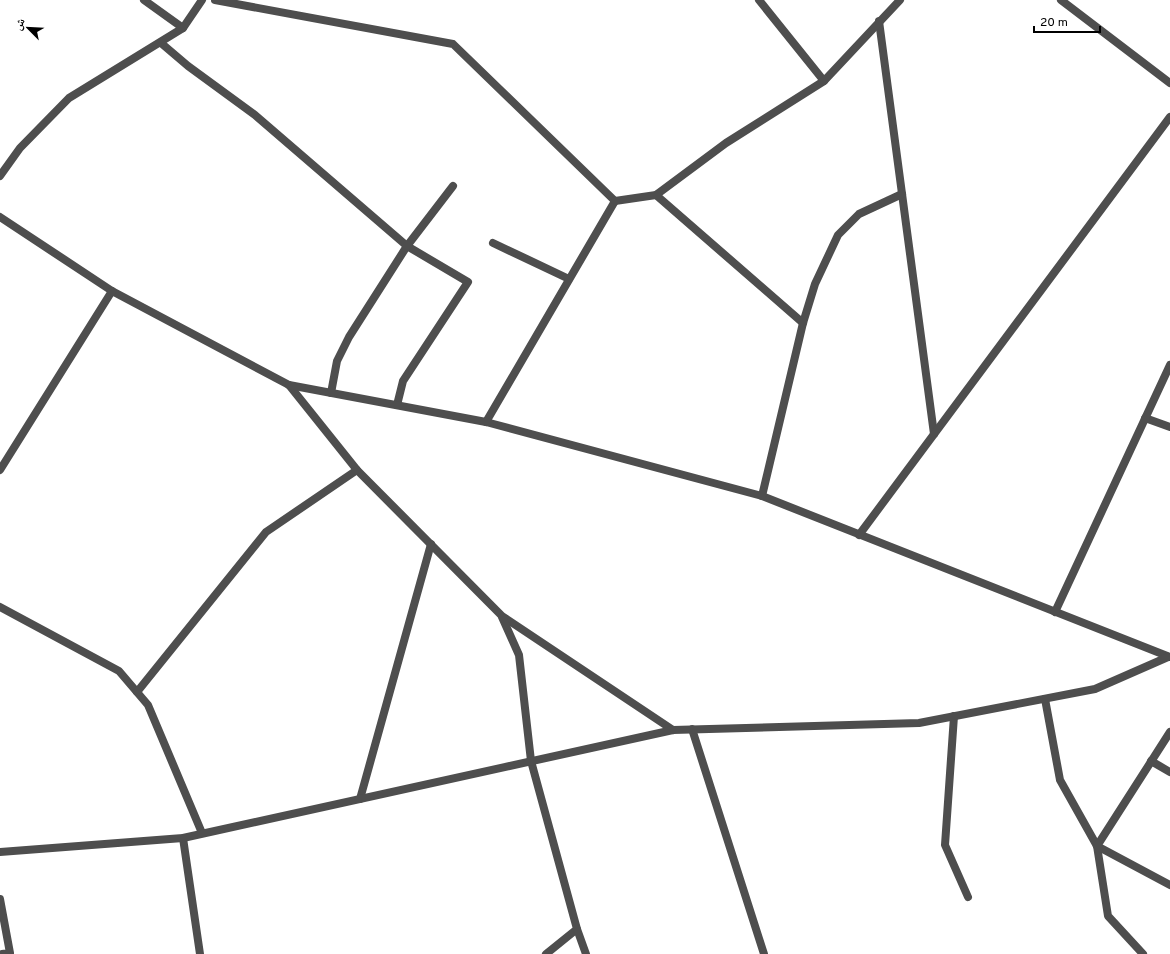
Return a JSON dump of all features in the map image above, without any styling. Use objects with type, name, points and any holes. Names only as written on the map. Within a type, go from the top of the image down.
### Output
[{"type":"street","points":[[144,0],[183,28]]},
{"type":"street","points":[[0,176],[20,148],[69,98],[161,43],[183,28],[202,0]]},
{"type":"street","points":[[215,0],[453,44],[615,201]]},
{"type":"street","points":[[759,0],[824,81]]},
{"type":"street","points":[[615,201],[656,195],[726,143],[824,81],[900,0]]},
{"type":"street","points":[[1061,0],[1170,83]]},
{"type":"street","points":[[879,21],[934,434]]},
{"type":"street","points":[[161,43],[188,66],[255,115],[407,246],[468,282],[403,381],[398,406]]},
{"type":"street","points":[[859,535],[1168,122]]},
{"type":"street","points":[[331,393],[337,361],[348,337],[407,246],[453,186]]},
{"type":"street","points":[[762,496],[803,323],[815,284],[838,235],[859,214],[902,194]]},
{"type":"street","points":[[656,195],[803,323]]},
{"type":"street","points":[[486,422],[615,201]]},
{"type":"street","points":[[0,217],[112,291],[289,385],[486,422],[762,496],[1169,657]]},
{"type":"street","points":[[494,243],[570,279]]},
{"type":"street","points":[[0,470],[112,291]]},
{"type":"street","points":[[1055,612],[1170,365]]},
{"type":"street","points":[[289,385],[357,470],[502,616],[673,730]]},
{"type":"street","points":[[1145,418],[1170,427]]},
{"type":"street","points":[[137,692],[266,532],[357,470]]},
{"type":"street","points":[[360,799],[431,544]]},
{"type":"street","points":[[0,607],[119,671],[148,705],[202,834]]},
{"type":"street","points":[[502,616],[519,655],[531,761],[577,929],[586,954]]},
{"type":"street","points":[[0,852],[183,838],[673,730],[919,723],[1095,689],[1169,657]]},
{"type":"street","points":[[1045,699],[1060,780],[1097,846],[1108,916],[1143,954]]},
{"type":"street","points":[[954,716],[945,845],[968,897]]},
{"type":"street","points":[[692,729],[764,954]]},
{"type":"street","points":[[1097,846],[1170,732]]},
{"type":"street","points":[[1151,761],[1170,772]]},
{"type":"street","points":[[183,838],[200,954]]},
{"type":"street","points":[[1097,846],[1170,885]]},
{"type":"street","points":[[0,899],[8,954]]},
{"type":"street","points":[[546,954],[577,929]]}]
